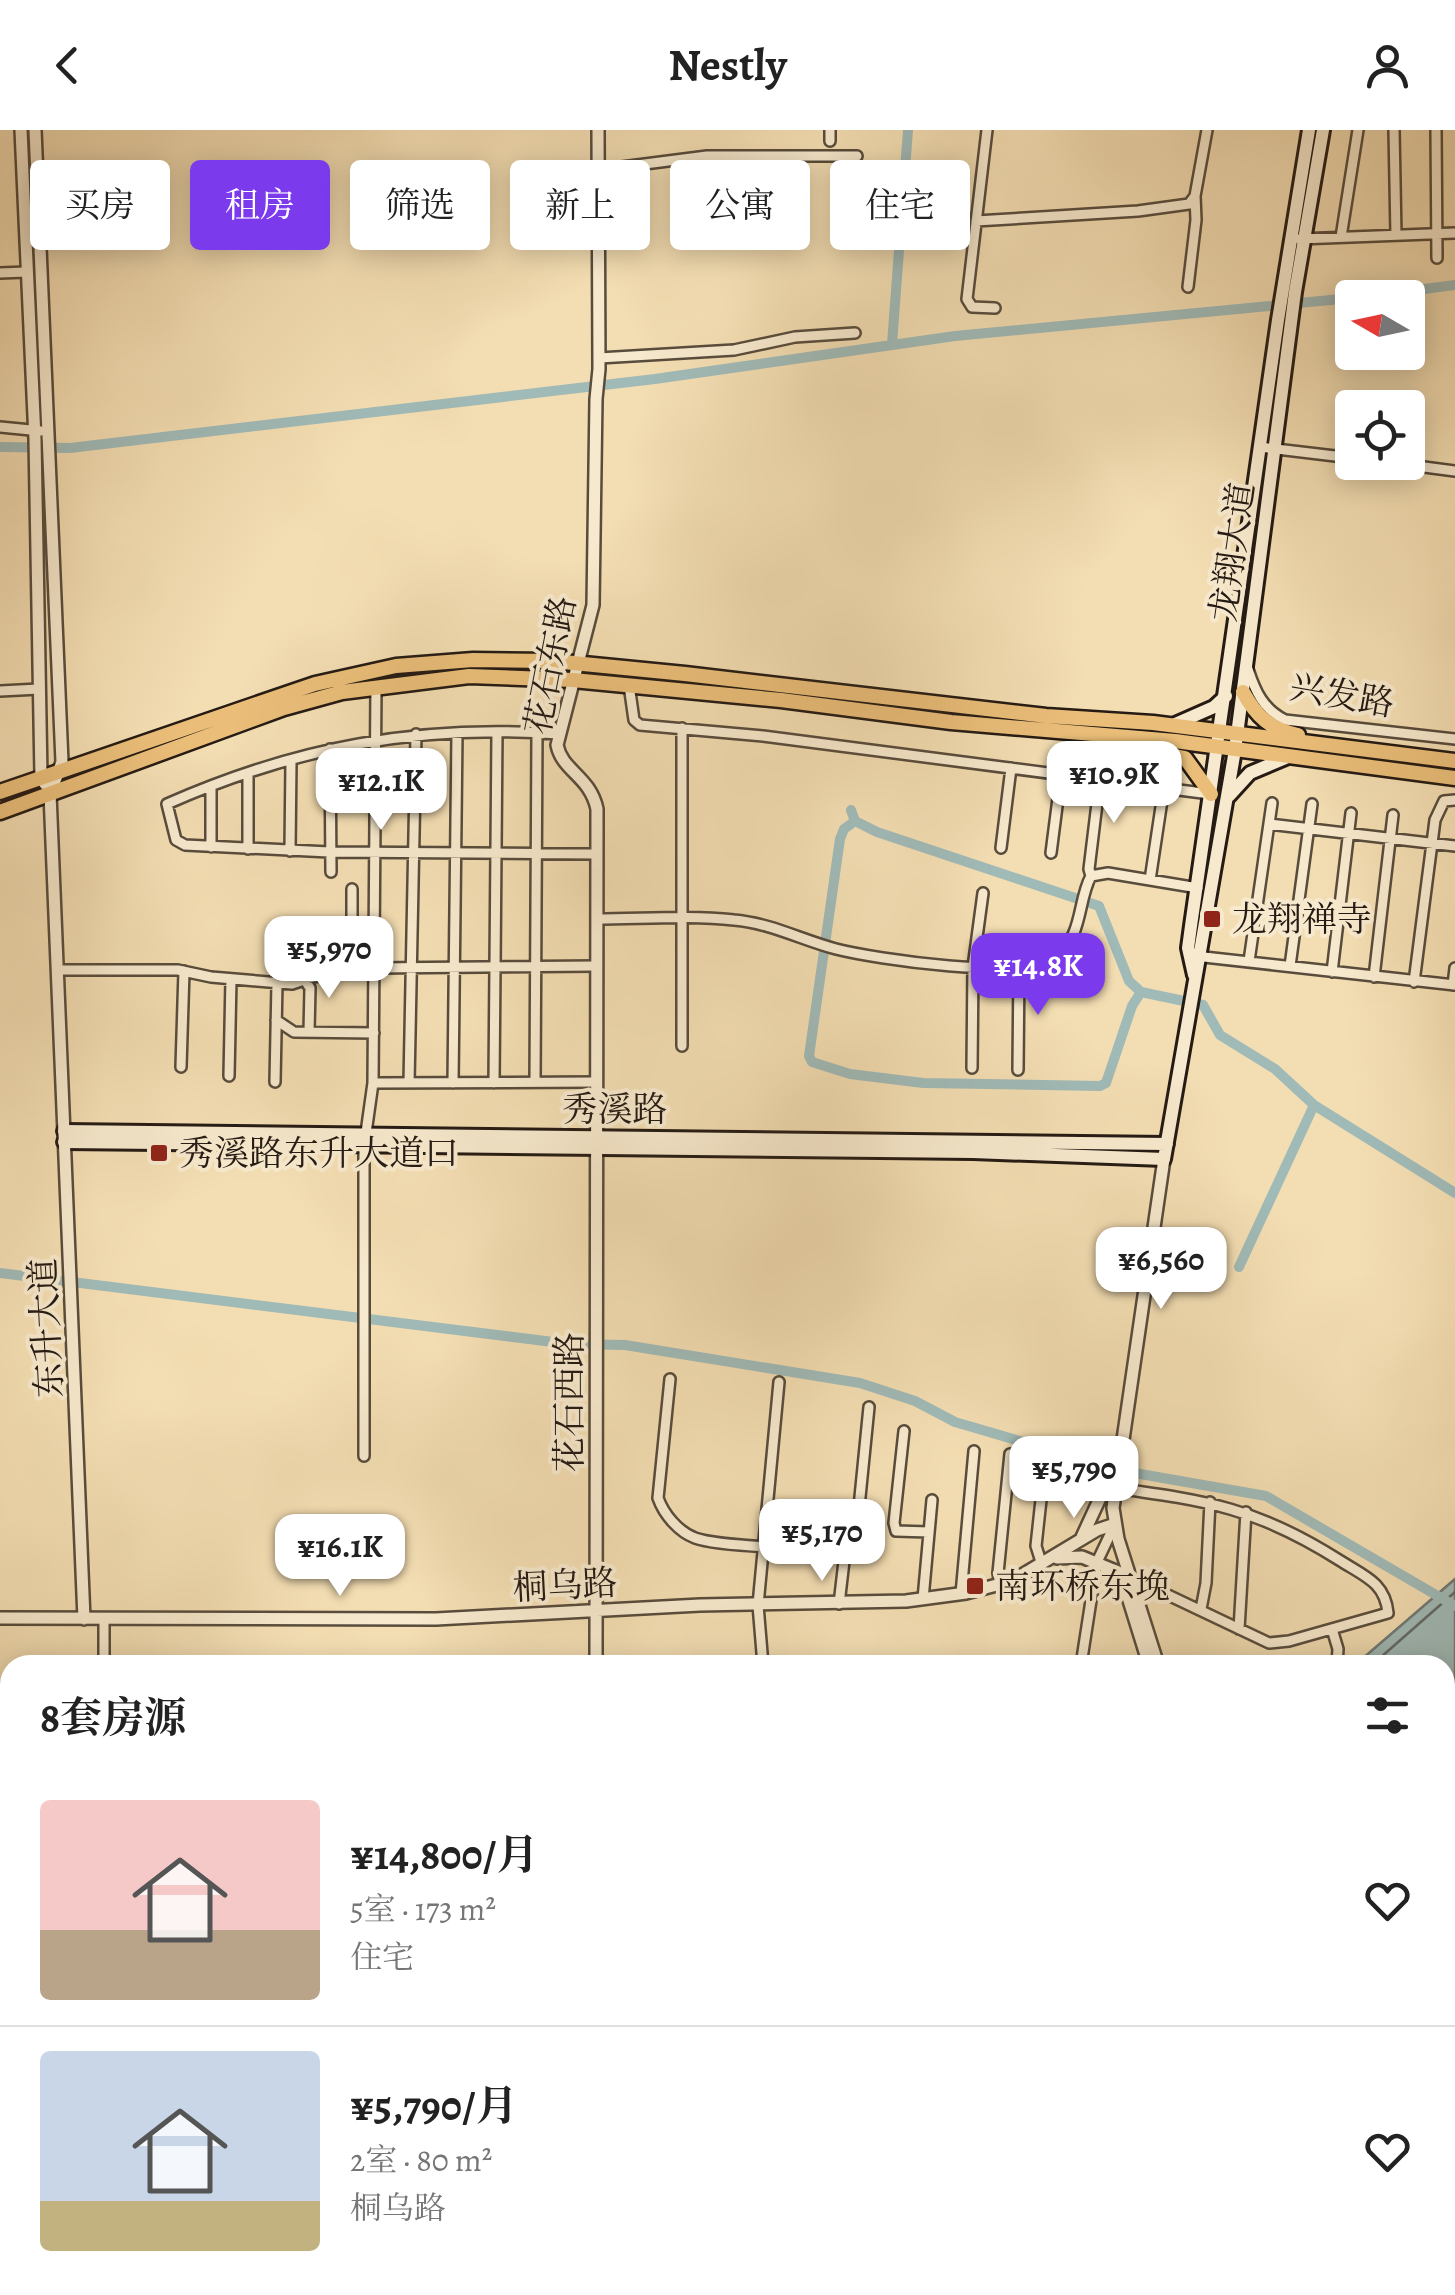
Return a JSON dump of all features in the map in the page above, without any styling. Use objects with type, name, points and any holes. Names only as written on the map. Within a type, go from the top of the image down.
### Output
[{"type":"main road","name":"龙翔大道","points":[[1298,239],[1309,130]]},
{"type":"main road","name":"龙翔大道","points":[[1195,956],[1228,798],[1226,696],[1278,320],[1288,294],[1323,130]]},
{"type":"main road","name":"龙翔大道","points":[[1165,1151],[1195,982],[1190,926],[1211,794],[1243,692],[1247,666],[1292,316],[1288,294]]},
{"type":"main road","points":[[0,792],[288,691],[396,666],[472,660],[577,664],[1046,716],[1173,725],[1288,757],[1455,778]]},
{"type":"main road","points":[[0,812],[284,708],[376,687],[469,676],[630,685],[1097,737],[1367,750],[1455,761]]},
{"type":"main road","points":[[1243,692],[1259,717],[1285,732],[1337,740],[1367,750]]},
{"type":"main road","points":[[1173,725],[1214,706],[1226,696]]},
{"type":"main road","points":[[1097,737],[1185,758],[1211,794]]},
{"type":"main road","points":[[1228,798],[1250,773],[1288,757]]},
{"type":"main road","name":"秀溪路","points":[[64,1137],[973,1152],[1165,1151]]},
{"type":"street","points":[[21,130],[35,463],[41,777],[50,794]]},
{"type":"street","points":[[35,130],[60,771],[50,794]]},
{"type":"street","name":"花石东路","points":[[598,130],[598,160]]},
{"type":"street","points":[[987,130],[967,300],[972,307],[995,308]]},
{"type":"street","points":[[1188,287],[1207,130]]},
{"type":"street","points":[[1341,237],[1358,130]]},
{"type":"street","points":[[1394,130],[1396,236]]},
{"type":"street","points":[[1436,130],[1438,258]]},
{"type":"street","points":[[650,164],[667,159],[725,155],[857,156]]},
{"type":"street","points":[[976,222],[1179,207],[1196,196]]},
{"type":"street","points":[[1298,239],[1455,233]]},
{"type":"street","name":"花石东路","points":[[597,1144],[596,809],[593,792],[559,754],[560,734],[593,605],[598,250]]},
{"type":"street","points":[[0,273],[26,272]]},
{"type":"street","points":[[599,363],[734,350],[796,336],[855,333]]},
{"type":"street","points":[[0,427],[49,435]]},
{"type":"street","points":[[1260,447],[1335,456]]},
{"type":"street","points":[[1425,467],[1455,471]]},
{"type":"street","name":"兴发路","points":[[1247,666],[1260,700],[1272,714],[1285,720],[1455,740]]},
{"type":"street","points":[[630,685],[634,720],[640,725],[1211,794]]},
{"type":"street","points":[[364,1456],[364,1141],[374,1083],[376,687]]},
{"type":"street","points":[[0,692],[38,689]]},
{"type":"street","points":[[682,728],[682,1046]]},
{"type":"street","points":[[560,734],[497,732],[377,738],[248,774],[167,804],[176,840],[211,848],[596,854]]},
{"type":"street","points":[[494,1083],[497,732]]},
{"type":"street","points":[[534,1082],[537,732]]},
{"type":"street","points":[[453,1083],[457,733]]},
{"type":"street","points":[[410,1083],[416,734]]},
{"type":"street","points":[[330,749],[331,872]]},
{"type":"street","points":[[290,851],[291,761]]},
{"type":"street","points":[[1001,848],[1011,768]]},
{"type":"street","points":[[248,774],[248,850]]},
{"type":"street","points":[[1051,853],[1061,775]]},
{"type":"street","points":[[1092,876],[1089,870],[1100,780]]},
{"type":"street","points":[[1150,880],[1164,786]]},
{"type":"street","points":[[210,787],[211,848]]},
{"type":"street","name":"东升大道","points":[[50,794],[84,1619]]},
{"type":"street","points":[[1414,982],[1439,809],[1444,801],[1455,800]]},
{"type":"street","points":[[1249,960],[1272,803]]},
{"type":"street","points":[[1290,966],[1312,804]]},
{"type":"street","points":[[1332,972],[1352,813]]},
{"type":"street","points":[[1374,977],[1393,815]]},
{"type":"street","points":[[1269,824],[1455,846]]},
{"type":"street","points":[[596,919],[734,920],[844,950],[946,966],[1019,966],[1047,962],[1061,952],[1082,916],[1087,884],[1100,872],[1198,888]]},
{"type":"street","points":[[352,889],[352,972]]},
{"type":"street","points":[[972,1068],[973,967],[983,893]]},
{"type":"street","points":[[1195,956],[1454,985],[1455,968]]},
{"type":"street","points":[[58,970],[184,971],[277,983],[306,982],[313,977],[374,968],[596,966]]},
{"type":"street","points":[[1018,1070],[1019,966]]},
{"type":"street","points":[[181,1067],[184,971]]},
{"type":"street","points":[[229,1076],[231,979]]},
{"type":"street","points":[[306,982],[310,988],[309,1032]]},
{"type":"street","points":[[275,1082],[277,983]]},
{"type":"street","points":[[276,1020],[294,1032],[374,1033]]},
{"type":"street","points":[[276,1047],[294,1032]]},
{"type":"street","points":[[374,1083],[597,1082]]},
{"type":"street","name":"花石西路","points":[[596,1655],[597,1144]]},
{"type":"street","name":"龙翔大道","points":[[1155,1655],[1115,1524],[1115,1483],[1165,1151]]},
{"type":"street","points":[[670,1379],[658,1498],[676,1525],[699,1540],[819,1549],[846,1544]]},
{"type":"street","points":[[761,1655],[758,1605],[779,1382]]},
{"type":"street","points":[[840,1604],[846,1544],[857,1527],[870,1408]]},
{"type":"street","points":[[904,1431],[894,1523],[896,1531],[929,1532]]},
{"type":"street","points":[[961,1594],[974,1451]]},
{"type":"street","points":[[1000,1585],[1010,1454]]},
{"type":"street","points":[[1080,1542],[1118,1459]]},
{"type":"street","points":[[1044,1463],[1036,1546],[1047,1562],[1082,1557],[1097,1562],[1259,1640],[1278,1644],[1388,1613],[1385,1593],[1316,1546],[1246,1512],[1115,1483]]},
{"type":"street","points":[[924,1599],[932,1500]]},
{"type":"street","points":[[1201,1609],[1210,1502]]},
{"type":"street","points":[[1239,1629],[1246,1512]]},
{"type":"street","points":[[1083,1655],[1097,1562],[1115,1524]]},
{"type":"street","name":"桐乌路","points":[[0,1618],[436,1619],[924,1599],[1000,1585],[1047,1562],[1097,1530],[1115,1524]]},
{"type":"street","points":[[1130,1577],[1125,1591],[1145,1655]]},
{"type":"street","points":[[104,1619],[104,1655]]},
{"type":"street","points":[[1332,1629],[1338,1655]]},
{"type":"water","points":[[1455,1579],[1455,1655],[1367,1655]]},
{"type":"waterway","points":[[892,344],[908,130]]},
{"type":"waterway","points":[[1425,289],[1455,285]]},
{"type":"waterway","points":[[0,447],[70,448],[655,379],[955,336],[1335,300]]},
{"type":"waterway","points":[[851,810],[855,821],[877,832],[1099,906],[1129,981],[1141,992],[1203,1005],[1220,1035],[1275,1069],[1314,1105],[1455,1193]]},
{"type":"waterway","points":[[855,821],[844,829],[840,839],[809,1056],[812,1062],[850,1074],[923,1083],[1100,1086],[1106,1083],[1132,1006],[1141,992]]},
{"type":"waterway","points":[[1239,1267],[1314,1105]]},
{"type":"waterway","points":[[0,1273],[569,1344],[625,1345],[860,1383],[1066,1461],[1266,1496],[1455,1606]]},
{"type":"place","name":"龙翔禅寺","points":[[1212,919]]},
{"type":"place","name":"秀溪路东升大道口","points":[[159,1153]]},
{"type":"place","name":"南环桥东堍","points":[[975,1586]]}]
